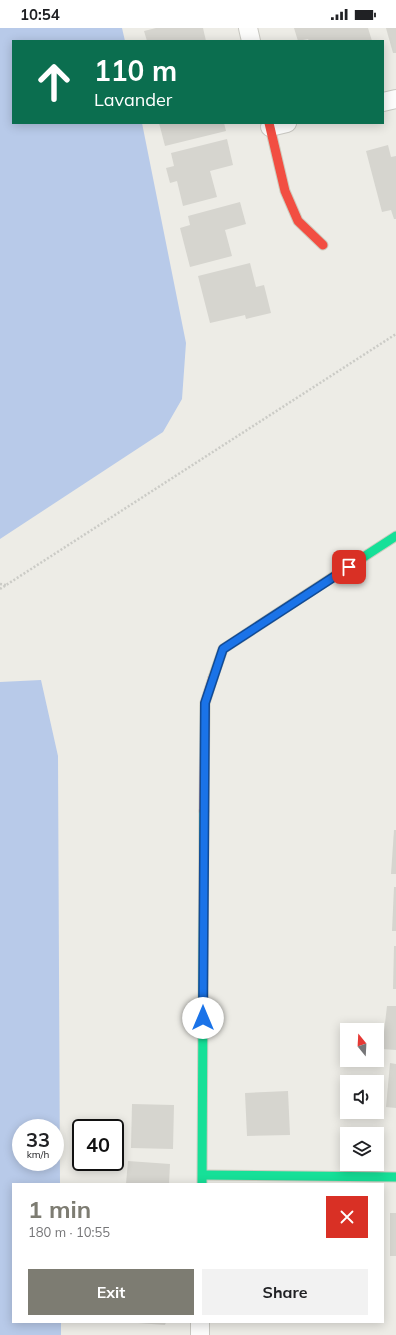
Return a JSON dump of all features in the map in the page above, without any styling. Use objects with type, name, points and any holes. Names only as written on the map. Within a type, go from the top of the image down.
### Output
[{"type":"street","points":[[248,28],[251,40]]},
{"type":"street","points":[[384,102],[396,99]]},
{"type":"street","points":[[275,124],[285,192],[298,221],[323,245]]},
{"type":"street","points":[[396,536],[223,649],[205,703],[203,1179],[396,1177]]},
{"type":"street","points":[[200,1323],[200,1335]]},
{"type":"path","points":[[0,589],[396,334]]},
{"type":"path","points":[[0,584],[6,585]]},
{"type":"water","points":[[0,28],[122,28],[125,40],[12,40],[12,124],[142,124],[186,343],[182,399],[163,432],[0,539]]},
{"type":"water","points":[[41,680],[58,756],[60,1119],[12,1119],[12,1171],[60,1171],[60,1183],[12,1183],[12,1323],[61,1323],[61,1335],[0,1335],[0,682]]},
{"type":"building","points":[[156,28],[203,28],[206,40],[147,40],[144,31]]},
{"type":"building","points":[[294,28],[368,28],[372,40],[308,39],[298,40]]},
{"type":"building","points":[[386,28],[396,28],[396,53],[393,53]]},
{"type":"building","points":[[159,124],[224,124],[226,131],[165,146]]},
{"type":"building","points":[[227,139],[233,165],[210,171],[217,197],[183,206],[177,181],[170,183],[166,168],[174,166],[171,153]]},
{"type":"building","points":[[388,145],[391,157],[396,156],[396,219],[394,219],[391,210],[382,212],[366,151]]},
{"type":"building","points":[[240,202],[246,224],[225,230],[232,256],[190,267],[180,228],[190,225],[188,216]]},
{"type":"building","points":[[250,263],[256,287],[264,285],[271,313],[246,319],[245,315],[210,323],[198,276]]},
{"type":"building","points":[[394,830],[396,830],[396,874],[391,874]]},
{"type":"building","points":[[394,887],[396,887],[396,931],[392,931]]},
{"type":"building","points":[[394,946],[396,946],[396,989],[393,989]]},
{"type":"building","points":[[387,1006],[396,1006],[396,1050],[384,1049],[384,1032]]},
{"type":"building","points":[[390,1063],[396,1064],[396,1108],[386,1107]]},
{"type":"building","points":[[288,1091],[290,1135],[247,1136],[245,1093]]},
{"type":"building","points":[[132,1104],[174,1105],[173,1149],[131,1148]]},
{"type":"building","points":[[128,1161],[170,1164],[169,1183],[126,1183]]},
{"type":"building","points":[[390,1213],[396,1213],[396,1256],[390,1256]]},
{"type":"building","points":[[138,1323],[166,1323],[165,1325]]},
{"type":"traffic: fast","points":[[342,571],[396,536]]},
{"type":"traffic: fast","points":[[202,1183],[204,811]]},
{"type":"traffic: fast","points":[[203,1175],[396,1177]]},
{"type":"traffic: slow","points":[[213,678],[223,649],[342,571]]},
{"type":"traffic: jam","points":[[269,124],[285,191],[298,221],[323,245]]},
{"type":"traffic: jam","points":[[204,811],[205,703],[213,678]]},
{"type":"route","points":[[203,1018],[205,703],[223,649],[349,567]]}]
